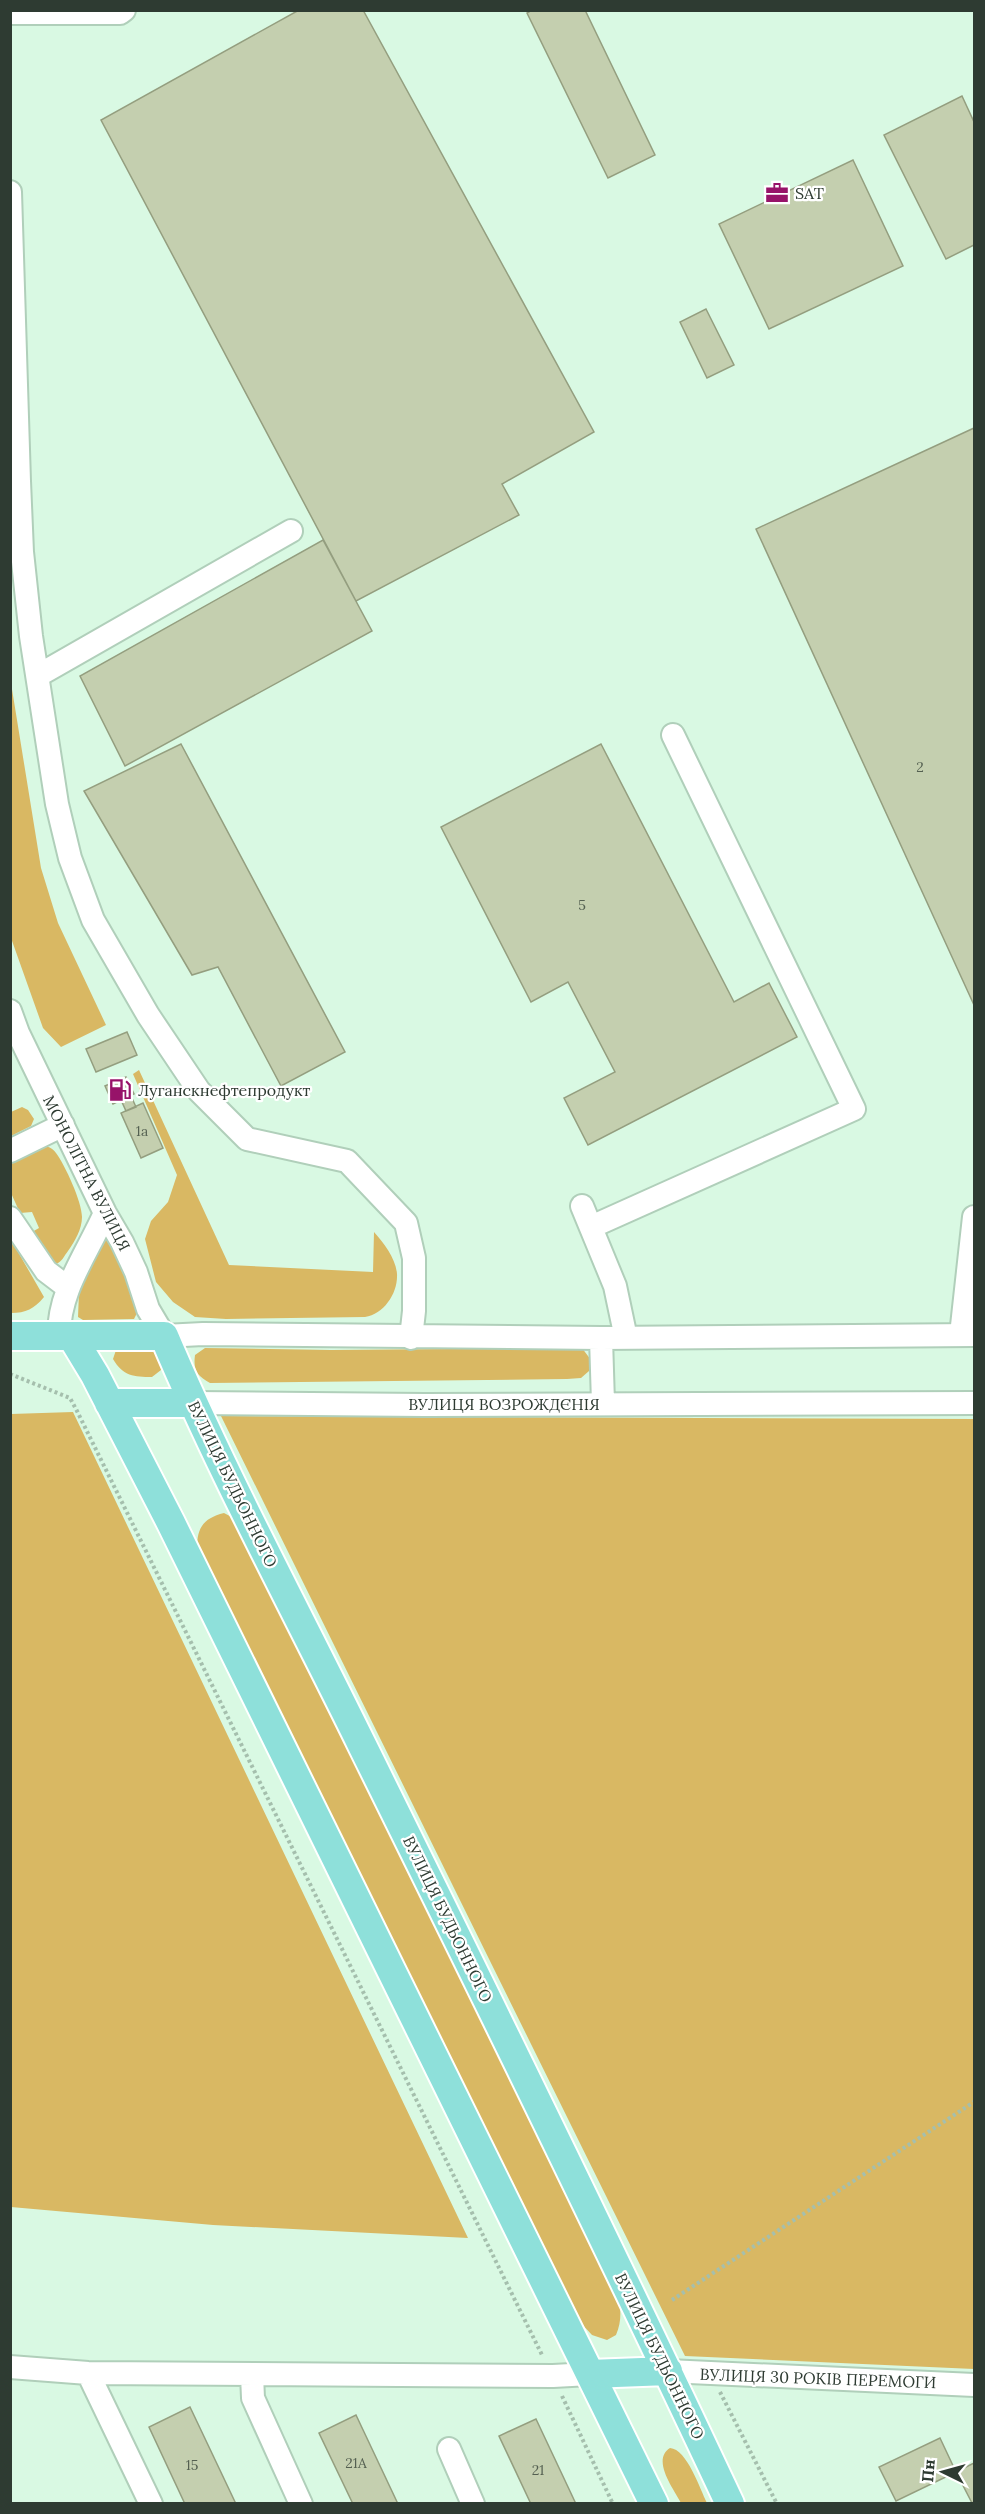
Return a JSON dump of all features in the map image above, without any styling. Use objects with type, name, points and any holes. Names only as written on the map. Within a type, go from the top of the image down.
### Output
[{"type":"main road","points":[[10,1336],[164,1336]]},
{"type":"main road","name":"ВУЛИЦЯ БУДЬОННОГО","points":[[164,1336],[192,1403],[363,1746],[668,2371],[730,2504]]},
{"type":"main road","points":[[66,1337],[109,1403],[171,1523],[654,2504]]},
{"type":"main road","name":"ВУЛИЦЯ ВОЗРОЖДЄНІЯ","points":[[109,1403],[192,1403]]},
{"type":"main road","name":"ВУЛИЦЯ 30 РОКІВ ПЕРЕМОГИ","points":[[590,2374],[668,2371]]},
{"type":"street","points":[[10,13],[120,13],[124,10]]},
{"type":"street","points":[[10,192],[15,481],[31,636],[39,675],[57,804],[70,858],[93,920],[148,1015],[199,1091],[248,1140],[347,1161],[406,1223],[414,1258],[414,1311],[411,1338]]},
{"type":"street","points":[[39,675],[291,531]]},
{"type":"street","points":[[591,1227],[854,1109],[673,735]]},
{"type":"street","name":"МОНОЛІТНА ВУЛИЦЯ","points":[[10,1011],[18,1033],[136,1272],[148,1309],[164,1336]]},
{"type":"street","points":[[10,1151],[63,1125]]},
{"type":"street","points":[[582,1206],[615,1286],[626,1338]]},
{"type":"street","points":[[66,1337],[60,1310],[67,1287],[105,1213]]},
{"type":"street","points":[[164,1336],[203,1334],[411,1338],[626,1338],[968,1335],[975,1217]]},
{"type":"street","points":[[10,1218],[46,1271],[67,1287]]},
{"type":"street","points":[[601,1338],[603,1403]]},
{"type":"street","name":"ВУЛИЦЯ ВОЗРОЖДЄНІЯ","points":[[192,1403],[425,1405],[975,1403]]},
{"type":"street","points":[[10,2367],[88,2373],[252,2375],[553,2376],[590,2374]]},
{"type":"street","name":"ВУЛИЦЯ 30 РОКІВ ПЕРЕМОГИ","points":[[668,2371],[975,2385]]},
{"type":"street","points":[[88,2373],[151,2504]]},
{"type":"street","points":[[252,2375],[253,2398],[301,2504]]},
{"type":"street","points":[[449,2449],[472,2504]]},
{"type":"path","points":[[10,1374],[70,1398],[77,1411],[553,2376],[613,2504]]},
{"type":"path","points":[[672,2300],[975,2103]]},
{"type":"path","points":[[710,2373],[777,2504]]},
{"type":"shaded area","points":[[11,683],[41,868],[58,923],[106,1025],[61,1047],[43,1028],[11,938]]},
{"type":"shaded area","points":[[139,1070],[229,1265],[373,1272],[374,1232],[392,1257],[397,1274],[395,1288],[384,1307],[365,1317],[226,1319],[195,1317],[173,1302],[156,1282],[145,1239],[151,1221],[168,1202],[177,1175],[133,1074]]},
{"type":"shaded area","points":[[22,1107],[28,1110],[34,1119],[31,1126],[11,1136],[11,1112]]},
{"type":"shaded area","points":[[40,1146],[51,1148],[60,1159],[79,1202],[82,1217],[78,1235],[63,1259],[56,1264],[32,1232],[39,1228],[32,1212],[20,1213],[11,1193],[11,1161]]},
{"type":"shaded area","points":[[107,1236],[113,1237],[138,1311],[134,1319],[83,1320],[78,1317],[79,1292],[102,1240]]},
{"type":"shaded area","points":[[10,1238],[44,1297],[37,1305],[16,1313],[11,1313]]},
{"type":"shaded area","points":[[150,1347],[158,1354],[162,1362],[161,1370],[152,1377],[140,1377],[125,1372],[113,1359],[116,1350]]},
{"type":"shaded area","points":[[205,1348],[331,1350],[582,1348],[591,1360],[589,1371],[581,1378],[567,1379],[210,1383],[202,1378],[195,1369],[195,1355]]},
{"type":"shaded area","points":[[73,1412],[468,2238],[213,2225],[11,2207],[11,1414]]},
{"type":"shaded area","points":[[221,1416],[974,1419],[974,2369],[685,2356]]},
{"type":"shaded area","points":[[224,1513],[239,1521],[618,2294],[619,2325],[616,2335],[607,2340],[592,2335],[579,2321],[197,1548],[198,1534],[203,1524]]},
{"type":"shaded area","points":[[670,2448],[676,2450],[687,2462],[707,2503],[681,2503],[663,2467],[665,2453]]},
{"type":"building","points":[[299,10],[363,10],[594,432],[502,484],[519,515],[356,601],[101,120]]},
{"type":"building","points":[[532,10],[585,10],[655,155],[608,178],[527,13]]},
{"type":"building","points":[[962,96],[974,122],[974,245],[946,259],[884,135]]},
{"type":"building","points":[[853,160],[903,266],[769,329],[719,224]]},
{"type":"building","points":[[706,309],[734,365],[707,378],[680,322]]},
{"type":"building","points":[[974,428],[974,1005],[756,529]]},
{"type":"building","points":[[323,540],[372,631],[125,766],[80,676]]},
{"type":"building","points":[[181,744],[345,1052],[281,1086],[218,967],[192,975],[84,791]]},
{"type":"building","points":[[601,744],[734,1002],[769,983],[797,1037],[588,1145],[564,1098],[615,1072],[568,982],[531,1002],[441,827]]},
{"type":"building","points":[[127,1032],[137,1055],[96,1072],[86,1049]]},
{"type":"building","name":"Луганскнефтепродукт","points":[[126,1077],[134,1094],[113,1104],[105,1086]]},
{"type":"building","points":[[131,1096],[136,1107],[126,1111],[121,1100]]},
{"type":"building","points":[[143,1103],[163,1148],[141,1158],[121,1113]]},
{"type":"building","points":[[190,2407],[236,2504],[185,2504],[149,2427]]},
{"type":"building","points":[[356,2415],[398,2504],[353,2504],[319,2433]]},
{"type":"building","points":[[536,2419],[576,2504],[531,2504],[499,2436]]},
{"type":"building","points":[[940,2438],[956,2472],[896,2501],[879,2467]]},
{"type":"building","points":[[974,2463],[974,2502],[972,2503],[956,2472]]},
{"type":"place","name":"SAT","points":[[777,193]]},
{"type":"place","name":"Луганскнефтепродукт","points":[[120,1090]]}]
